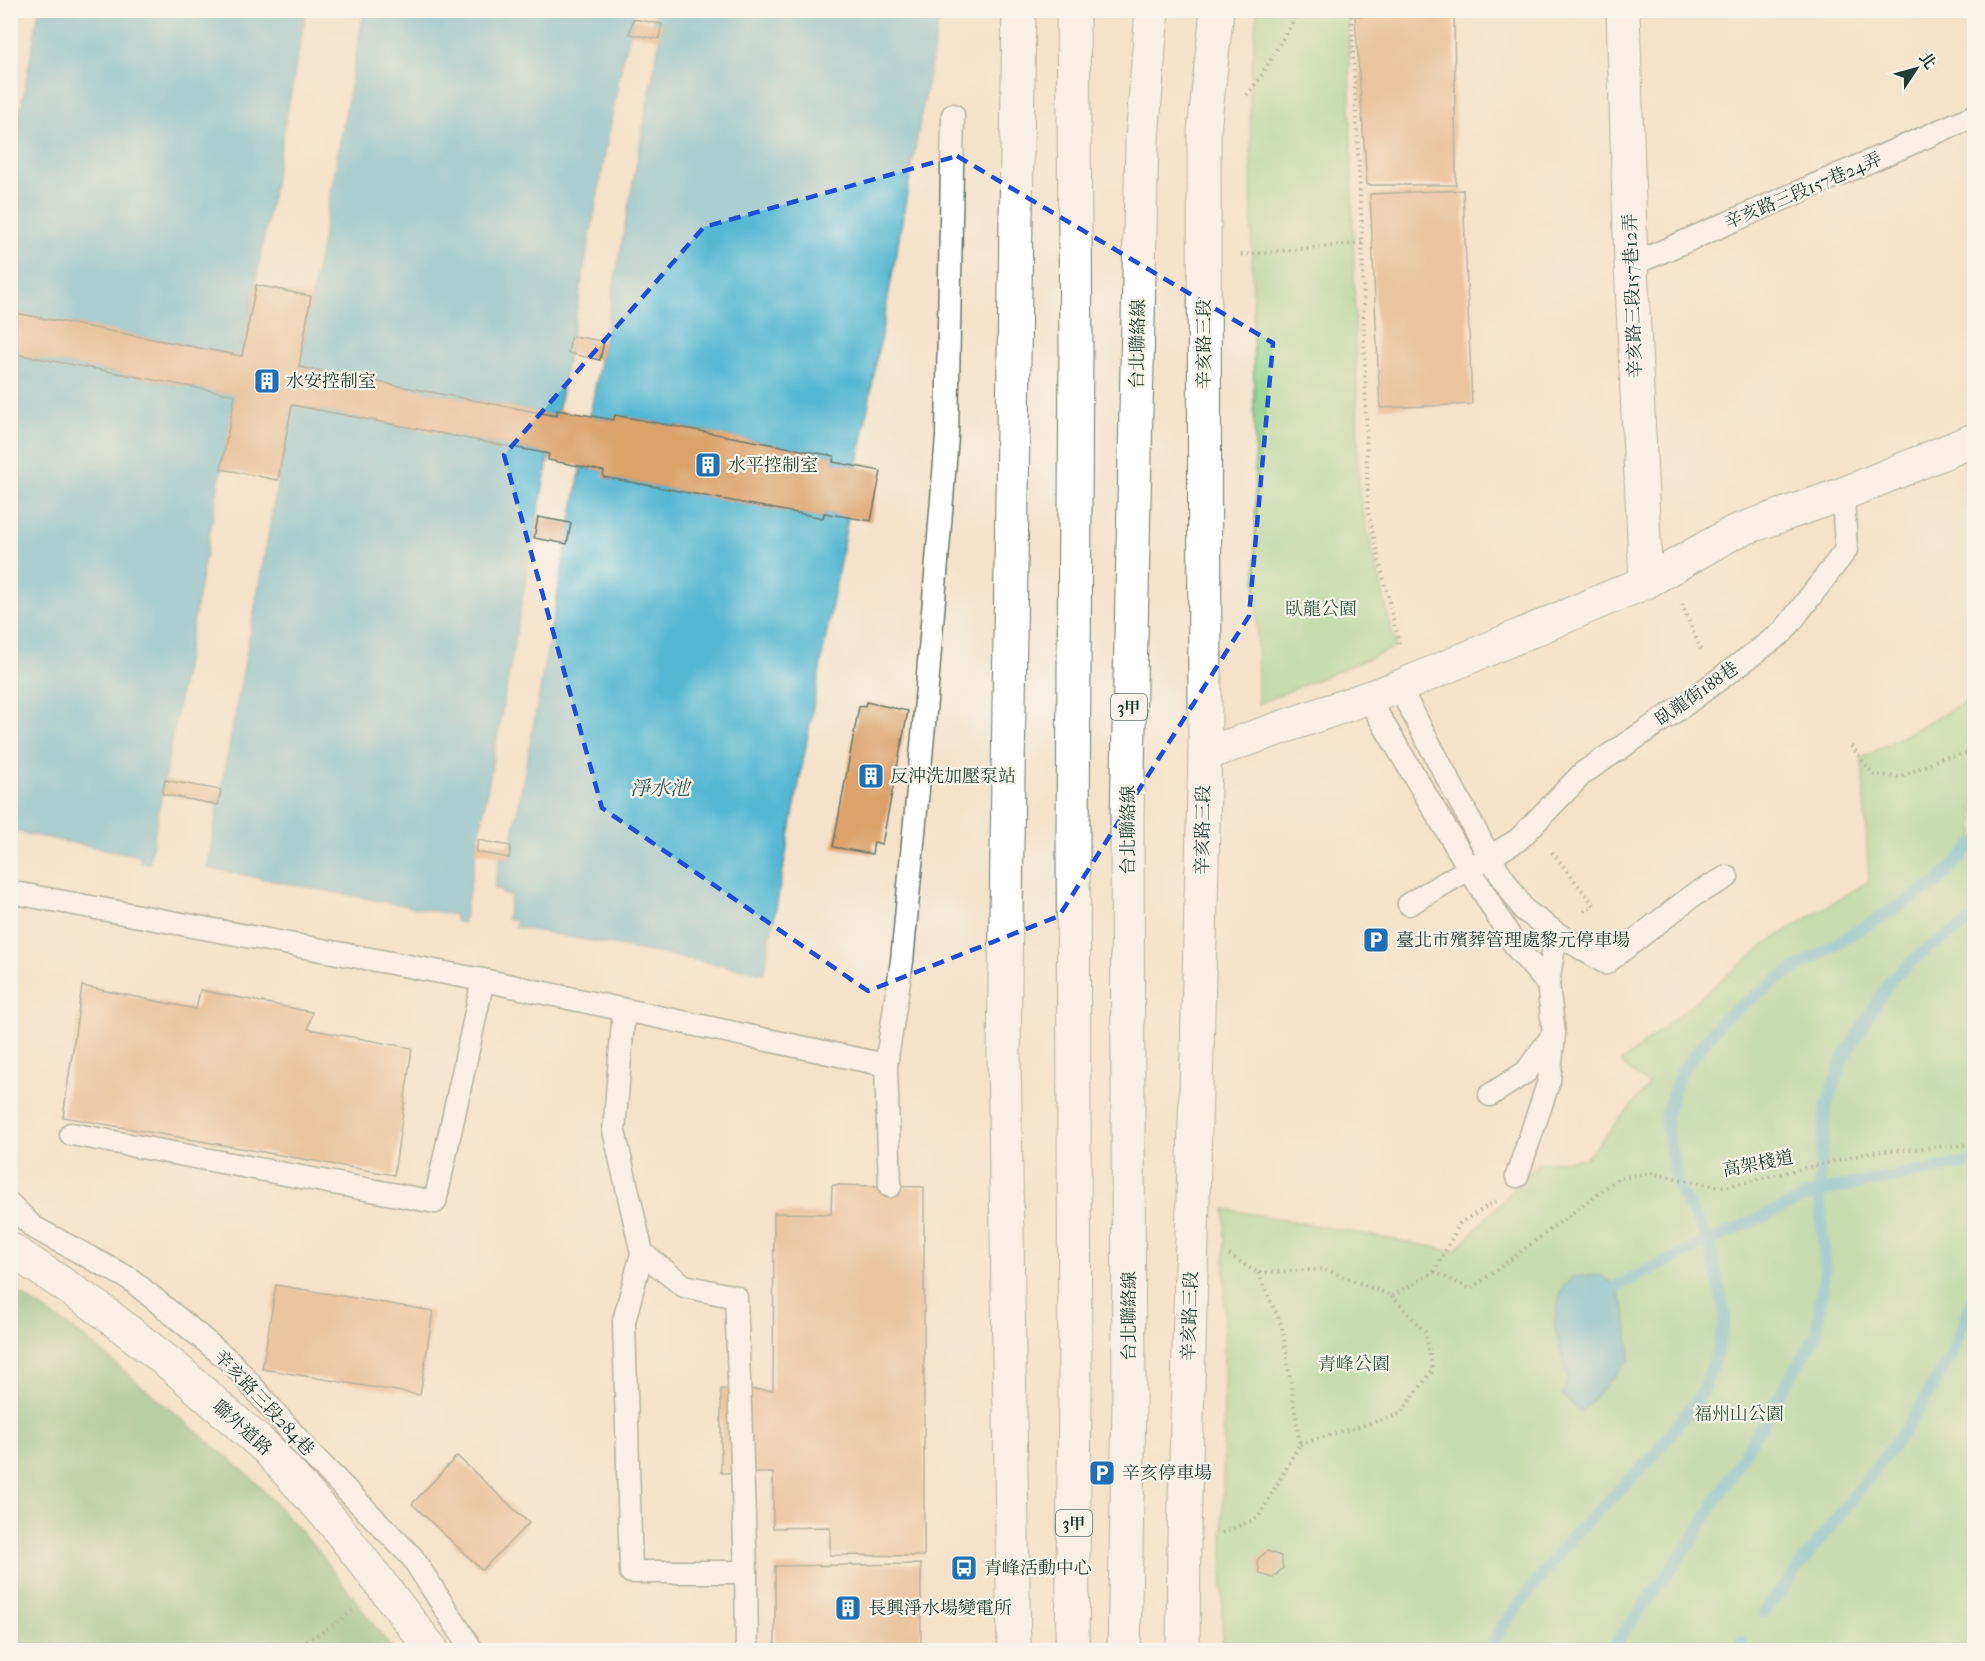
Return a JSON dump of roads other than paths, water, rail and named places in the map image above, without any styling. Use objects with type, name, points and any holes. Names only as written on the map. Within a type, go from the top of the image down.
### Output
[{"type":"main road","points":[[1014,1650],[1005,1054],[1019,10]]},
{"type":"main road","name":"3甲","points":[[1072,1650],[1075,1396],[1073,823],[1076,334],[1073,10]]},
{"type":"main road","name":"台北聯絡線","points":[[1124,1650],[1130,1404],[1127,806],[1142,140],[1152,10]]},
{"type":"main road","name":"辛亥路三段","points":[[1183,1650],[1184,1535],[1205,754],[1204,131],[1217,10]]},
{"type":"main road","name":"辛亥路三段157巷12弄","points":[[1623,10],[1631,265],[1657,576]]},
{"type":"main road","points":[[1205,754],[1400,687],[1657,576],[1734,532],[1843,494],[1974,440]]},
{"type":"main road","name":"聯外道路","points":[[10,1249],[96,1306],[157,1354],[267,1449],[333,1522],[432,1650]]},
{"type":"lane","points":[[890,1186],[885,1065],[902,961],[947,436],[953,115]]},
{"type":"lane","name":"辛亥路三段157巷24弄","points":[[1631,265],[1974,116]]},
{"type":"lane","name":"臥龍街188巷","points":[[1409,904],[1518,840],[1583,772],[1714,683],[1784,632],[1846,550],[1843,494]]},
{"type":"lane","points":[[1400,687],[1490,858],[1524,910],[1606,963],[1692,896],[1727,877]]},
{"type":"lane","points":[[1368,698],[1516,947],[1548,984]]},
{"type":"lane","points":[[10,892],[483,980],[885,1065]]},
{"type":"lane","points":[[1517,1176],[1549,1081],[1554,1034],[1548,984],[1557,933]]},
{"type":"lane","points":[[71,1134],[435,1202],[483,980]]},
{"type":"lane","points":[[624,1010],[614,1131],[642,1253],[624,1321],[631,1572],[746,1572]]},
{"type":"lane","points":[[1490,1095],[1526,1072],[1554,1034]]},
{"type":"lane","name":"辛亥路三段284巷","points":[[10,1204],[33,1227],[130,1279],[232,1363],[309,1452],[412,1557],[472,1650]]},
{"type":"lane","points":[[642,1253],[684,1286],[736,1297],[747,1650]]},
{"type":"water","points":[[929,10],[940,13],[857,467],[833,462],[834,456],[615,415],[614,420],[590,416],[662,25],[653,23],[655,11]]},
{"type":"water","points":[[39,11],[306,11],[242,356],[11,312],[11,164]]},
{"type":"water","points":[[364,11],[634,11],[626,51],[624,51],[557,416],[299,367]]},
{"type":"water","points":[[10,353],[235,395],[149,863],[140,862],[141,856],[11,831]]},
{"type":"water","points":[[292,405],[549,454],[463,923],[455,921],[455,915],[207,868]]},
{"type":"water","name":"淨水池","points":[[581,467],[604,471],[604,477],[823,518],[824,513],[848,517],[764,973],[515,927],[516,921],[507,919],[511,895],[502,894],[503,890],[494,889],[500,857],[509,858]]},
{"type":"water","points":[[1600,1275],[1616,1286],[1626,1313],[1630,1359],[1581,1412],[1562,1395],[1568,1380],[1554,1324],[1561,1290],[1572,1277]]},
{"type":"waterway","points":[[1490,1650],[1501,1628],[1569,1540],[1653,1456],[1702,1393],[1718,1350],[1725,1313],[1709,1241],[1678,1188],[1665,1117],[1681,1071],[1722,1020],[1778,979],[1937,883],[1974,843]]},
{"type":"waterway","points":[[1613,1650],[1617,1641],[1692,1540],[1816,1335],[1825,1269],[1819,1191],[1825,1110],[1843,1059],[1891,979],[1929,947],[1974,919]]},
{"type":"waterway","points":[[1616,1286],[1819,1191],[1974,1162]]},
{"type":"waterway","points":[[1764,1612],[1908,1426],[1951,1356],[1974,1295]]},
{"type":"waterway","points":[[1737,1650],[1742,1642]]},
{"type":"place","name":"水安控制室","points":[[267,381]]},
{"type":"place","name":"水平控制室","points":[[708,465]]},
{"type":"place","name":"反沖洗加壓泵站","points":[[871,776]]},
{"type":"place","name":"臺北市殯葬管理處黎元停車場","points":[[1376,940]]},
{"type":"place","name":"辛亥停車場","points":[[1102,1473]]},
{"type":"place","name":"青峰活動中心","points":[[964,1568]]},
{"type":"place","name":"長興淨水場變電所","points":[[848,1608]]},
{"type":"park label","name":"臥龍公園","points":[[1321,609]]},
{"type":"park label","name":"青峰公園","points":[[1354,1364]]},
{"type":"park label","name":"福州山公園","points":[[1739,1414]]}]
